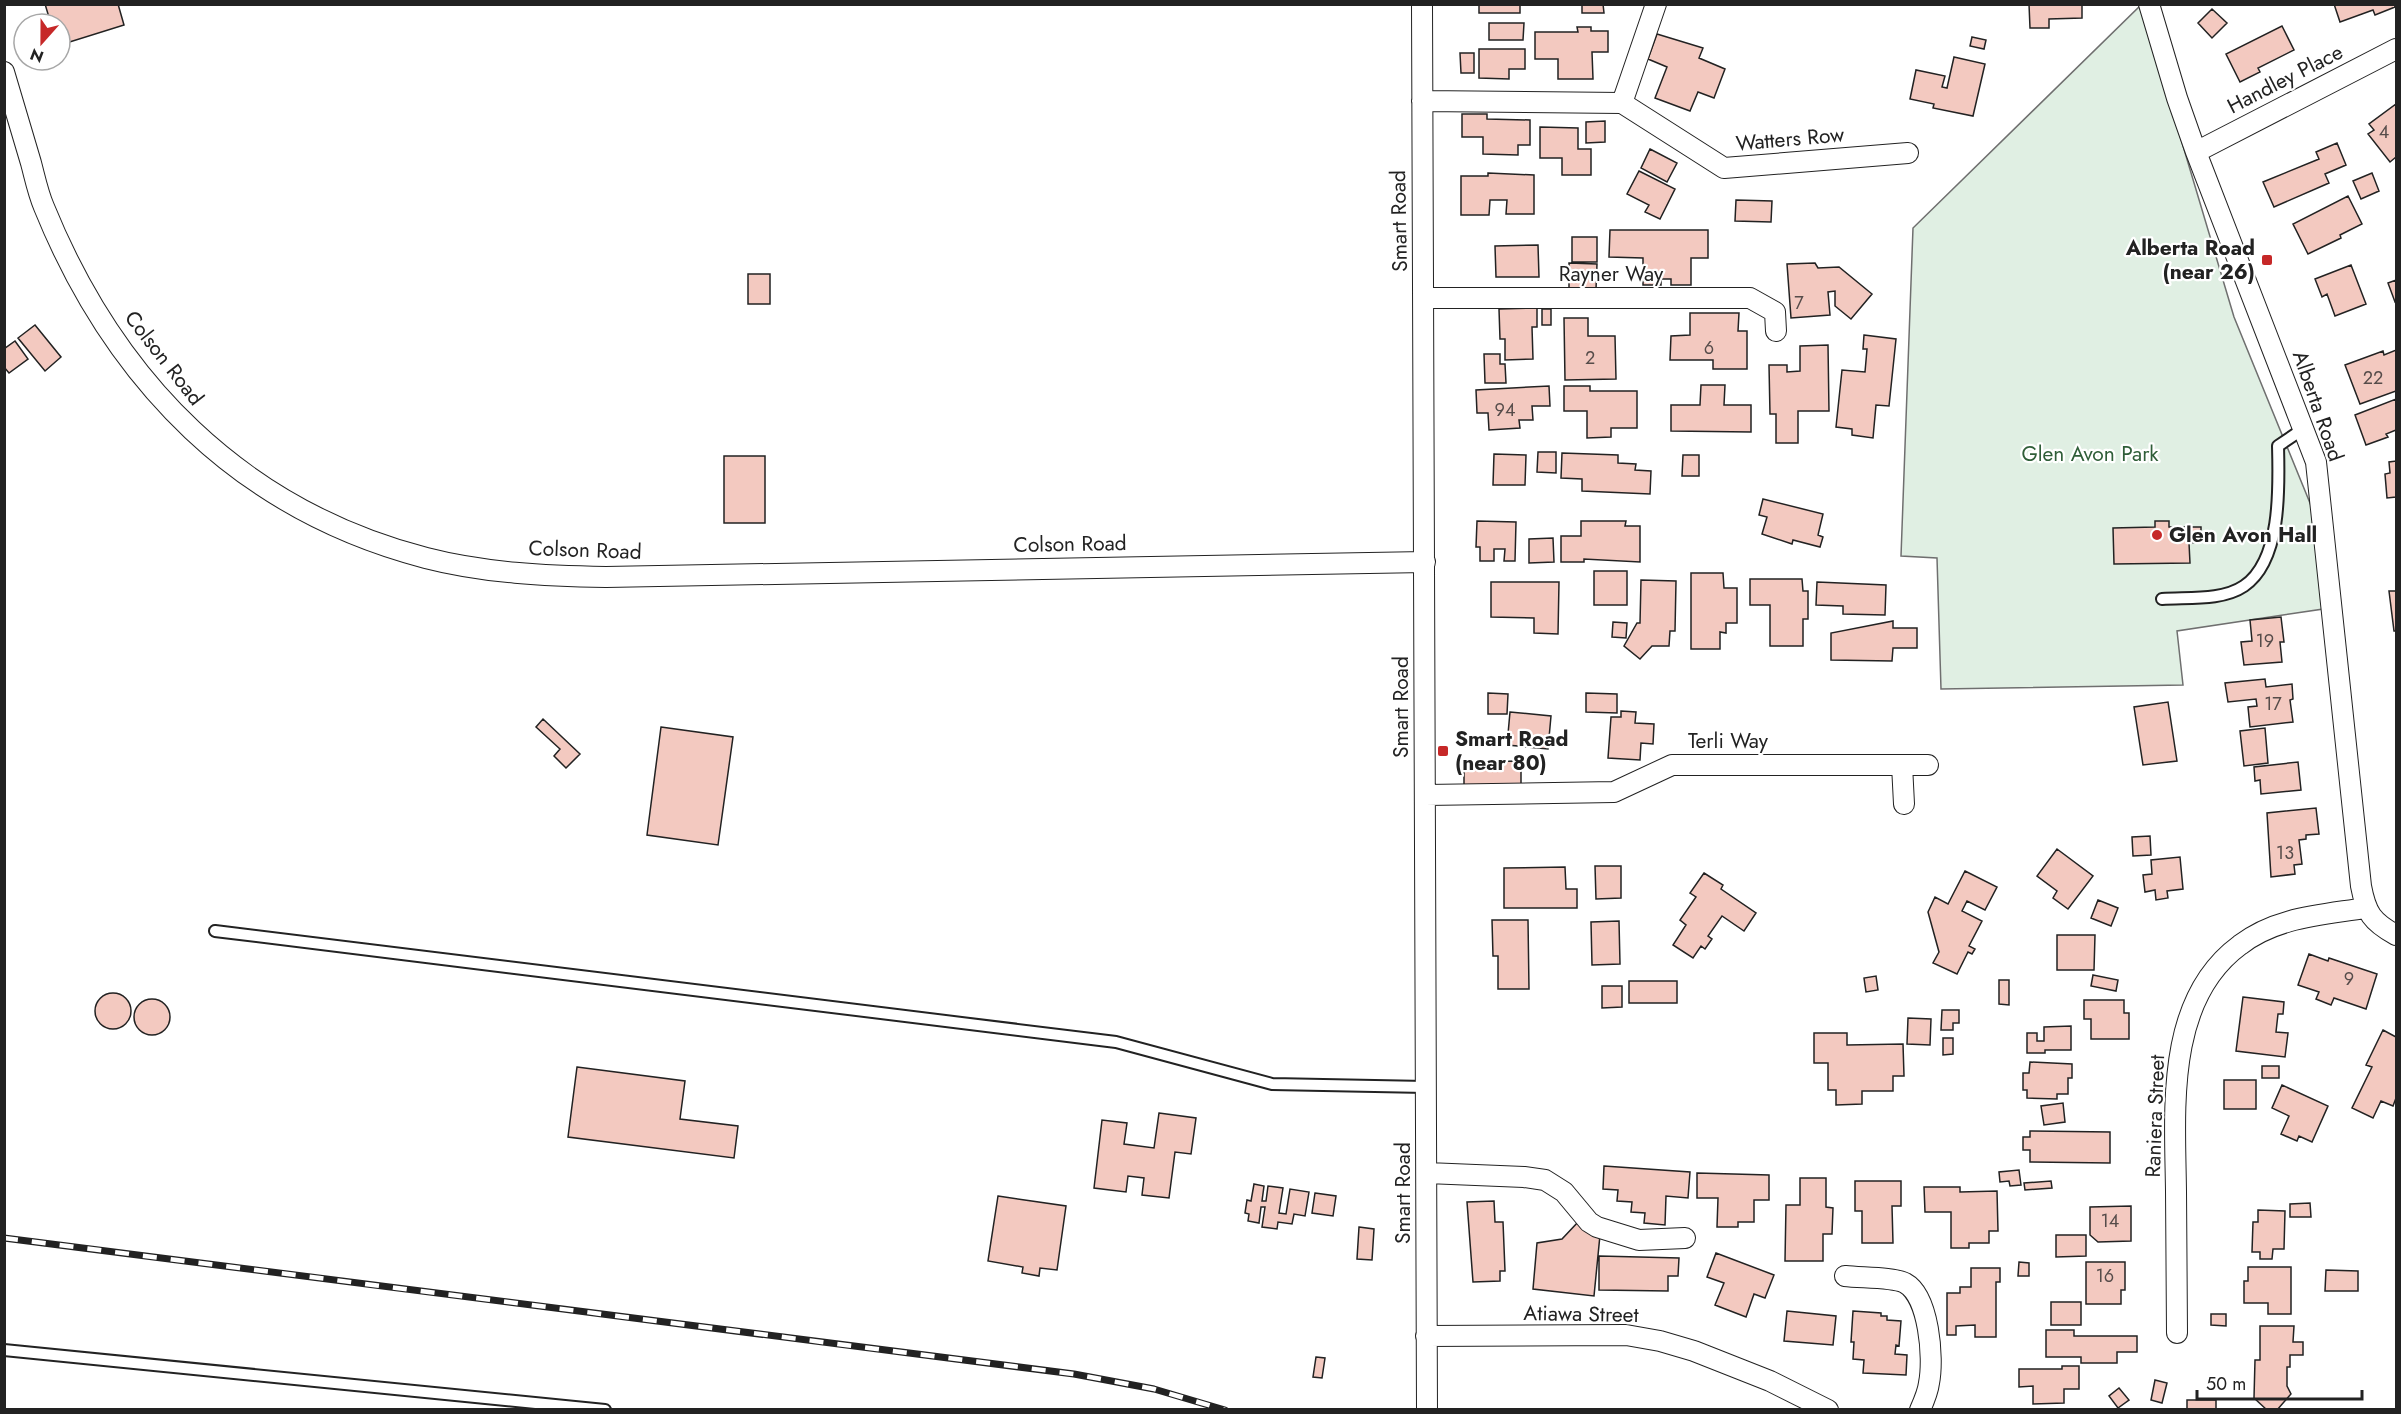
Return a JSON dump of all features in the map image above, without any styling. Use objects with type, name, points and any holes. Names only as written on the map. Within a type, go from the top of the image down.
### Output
[{"type":"street","name":"Smart Road","points":[[1422,4],[1427,1410]]},
{"type":"street","points":[[1422,101],[1622,103],[1656,4]]},
{"type":"street","name":"Alberta Road","points":[[2149,4],[2196,152],[2316,462],[2365,908]]},
{"type":"street","name":"Handley Place","points":[[2196,152],[2397,49]]},
{"type":"street","name":"Colson Road","points":[[4,72],[44,206],[73,268],[101,317],[169,410],[214,451],[265,490],[303,512],[345,532],[388,548],[429,559],[493,570],[553,576],[606,577],[1425,562]]},
{"type":"street","name":"Watters Row","points":[[1622,103],[1724,168],[1908,153]]},
{"type":"street","name":"Rayner Way","points":[[1424,298],[1750,298],[1775,312],[1776,332]]},
{"type":"street","name":"Terli Way","points":[[1426,795],[1614,792],[1672,765],[1929,765]]},
{"type":"street","points":[[1902,765],[1904,804]]},
{"type":"street","points":[[2365,908],[2378,924],[2397,935]]},
{"type":"street","name":"Raniera Street","points":[[2177,1333],[2175,1114],[2178,1061],[2187,1024],[2200,993],[2217,964],[2241,944],[2267,929],[2299,918],[2365,908]]},
{"type":"street","points":[[1427,1173],[1545,1180],[1564,1192],[1588,1221],[1597,1227],[1639,1240],[1685,1238]]},
{"type":"street","points":[[1845,1276],[1903,1282],[1920,1297],[1929,1342],[1930,1381],[1920,1410]]},
{"type":"street","name":"Atiawa Street","points":[[1426,1336],[1626,1335],[1660,1341],[1770,1381],[1828,1410]]},
{"type":"lane","points":[[2162,599],[2216,596],[2243,586],[2258,572],[2271,544],[2278,502],[2278,446],[2303,429]]},
{"type":"lane","points":[[215,931],[1116,1042],[1272,1084],[1426,1087]]},
{"type":"lane","points":[[4,1350],[605,1410]]},
{"type":"green space","name":"Glen Avon Park","points":[[2141,5],[2234,317],[2312,508],[2323,609],[2177,631],[2183,685],[1941,689],[1937,558],[1901,556],[1913,228]]},
{"type":"building","points":[[45,4],[118,4],[124,25],[72,41],[72,12],[47,12]]},
{"type":"building","points":[[1479,4],[1520,4],[1520,13],[1479,13]]},
{"type":"building","points":[[1582,4],[1603,4],[1604,13],[1582,13]]},
{"type":"building","points":[[2029,4],[2097,5],[2082,5],[2082,18],[2049,19],[2049,28],[2030,28]]},
{"type":"building","points":[[2334,4],[2394,4],[2395,7],[2375,15],[2373,10],[2340,22]]},
{"type":"building","points":[[2212,9],[2227,23],[2212,38],[2198,23]]},
{"type":"building","points":[[1489,23],[1524,23],[1523,40],[1489,40]]},
{"type":"building","points":[[2282,26],[2294,50],[2258,68],[2260,72],[2240,82],[2226,54]]},
{"type":"building","points":[[1577,27],[1591,27],[1591,31],[1608,31],[1608,52],[1592,52],[1593,79],[1558,79],[1558,59],[1535,59],[1535,32],[1578,32]]},
{"type":"building","points":[[1657,34],[1703,48],[1699,58],[1725,69],[1714,98],[1698,92],[1690,111],[1655,98],[1667,67],[1648,59]]},
{"type":"building","points":[[1972,37],[1986,40],[1984,49],[1970,46]]},
{"type":"building","points":[[1479,49],[1525,49],[1525,69],[1509,69],[1509,79],[1479,78]]},
{"type":"building","points":[[1460,53],[1474,53],[1474,73],[1461,73]]},
{"type":"building","points":[[1954,57],[1985,64],[1973,116],[1933,108],[1934,104],[1910,99],[1916,70],[1945,76],[1942,87],[1947,88]]},
{"type":"building","points":[[2396,104],[2396,157],[2390,162],[2368,134],[2374,130],[2369,124]]},
{"type":"building","points":[[1462,114],[1487,114],[1487,119],[1530,120],[1530,145],[1518,145],[1518,155],[1483,154],[1483,137],[1462,137]]},
{"type":"building","points":[[1605,121],[1605,142],[1586,143],[1586,122]]},
{"type":"building","points":[[1540,127],[1578,128],[1578,149],[1591,149],[1591,175],[1562,175],[1562,158],[1540,158]]},
{"type":"building","points":[[2337,143],[2346,165],[2325,174],[2329,183],[2274,207],[2263,182],[2319,159],[2316,152]]},
{"type":"building","points":[[1650,149],[1677,163],[1667,182],[1641,168]]},
{"type":"building","points":[[1639,171],[1675,189],[1660,219],[1645,212],[1649,205],[1627,194]]},
{"type":"building","points":[[1488,173],[1534,175],[1534,214],[1506,214],[1507,200],[1490,200],[1489,215],[1461,215],[1461,176],[1488,176]]},
{"type":"building","points":[[2372,173],[2379,191],[2361,199],[2353,181]]},
{"type":"building","points":[[2348,196],[2362,224],[2340,235],[2341,238],[2308,254],[2293,224]]},
{"type":"building","points":[[1736,200],[1772,201],[1771,222],[1735,221]]},
{"type":"building","points":[[1610,230],[1708,230],[1708,258],[1691,258],[1691,285],[1671,285],[1671,279],[1661,279],[1661,285],[1643,285],[1643,258],[1609,257]]},
{"type":"building","points":[[1572,237],[1597,237],[1597,262],[1572,262]]},
{"type":"building","points":[[1538,245],[1539,277],[1496,277],[1495,246]]},
{"type":"building","points":[[1569,263],[1597,264],[1596,289],[1569,288]]},
{"type":"building","points":[[1815,263],[1818,268],[1839,267],[1872,294],[1851,319],[1835,306],[1835,291],[1828,292],[1830,315],[1791,318],[1787,264]]},
{"type":"building","points":[[2351,265],[2366,304],[2335,316],[2327,294],[2322,297],[2315,279]]},
{"type":"building","points":[[748,274],[770,274],[770,304],[748,304]]},
{"type":"building","points":[[2396,280],[2396,301],[2395,302],[2388,283]]},
{"type":"building","points":[[1537,308],[1537,327],[1532,327],[1533,359],[1505,360],[1505,339],[1500,339],[1499,309]]},
{"type":"building","points":[[1542,309],[1551,309],[1551,325],[1542,325]]},
{"type":"building","points":[[1690,313],[1739,313],[1738,331],[1747,331],[1747,369],[1713,369],[1713,360],[1670,360],[1671,336],[1690,335]]},
{"type":"building","points":[[1564,318],[1588,318],[1588,336],[1615,336],[1616,379],[1565,380]]},
{"type":"building","points":[[35,325],[61,357],[45,371],[18,338]]},
{"type":"building","points":[[1864,335],[1896,339],[1889,406],[1876,405],[1873,438],[1852,435],[1852,429],[1836,427],[1842,370],[1865,372],[1867,349],[1863,349]]},
{"type":"building","points":[[15,341],[28,359],[9,373],[4,367],[4,349]]},
{"type":"building","points":[[1828,345],[1829,411],[1798,411],[1798,443],[1776,443],[1776,414],[1770,414],[1769,365],[1787,365],[1787,372],[1800,371],[1800,346]]},
{"type":"building","points":[[2396,350],[2396,391],[2360,404],[2345,365],[2383,351],[2384,355]]},
{"type":"building","points":[[1484,354],[1500,354],[1500,364],[1505,364],[1506,383],[1485,383]]},
{"type":"building","points":[[1701,385],[1725,385],[1724,405],[1751,405],[1751,432],[1671,431],[1671,405],[1700,405]]},
{"type":"building","points":[[1549,386],[1550,406],[1532,406],[1533,420],[1519,420],[1520,428],[1489,430],[1488,413],[1477,413],[1476,390]]},
{"type":"building","points":[[1564,386],[1590,386],[1590,391],[1637,391],[1637,428],[1611,428],[1611,437],[1587,438],[1587,411],[1564,411]]},
{"type":"building","points":[[2396,399],[2396,430],[2386,434],[2388,437],[2366,445],[2355,415]]},
{"type":"building","points":[[1538,452],[1556,452],[1556,473],[1537,472]]},
{"type":"building","points":[[1562,453],[1618,455],[1618,463],[1636,464],[1635,470],[1651,471],[1650,494],[1582,491],[1582,479],[1561,478]]},
{"type":"building","points":[[1494,454],[1526,455],[1525,485],[1493,485]]},
{"type":"building","points":[[1683,455],[1699,455],[1699,476],[1682,476]]},
{"type":"building","points":[[724,456],[765,456],[765,523],[724,523]]},
{"type":"building","points":[[2396,461],[2396,497],[2387,498],[2385,474],[2390,473],[2389,462]]},
{"type":"building","points":[[1763,499],[1823,514],[1818,535],[1823,537],[1820,547],[1793,540],[1792,544],[1762,534],[1767,517],[1759,515]]},
{"type":"building","points":[[1477,521],[1516,522],[1515,561],[1504,561],[1505,549],[1494,549],[1494,561],[1480,561],[1480,547],[1476,547]]},
{"type":"building","points":[[1581,521],[1626,521],[1625,526],[1640,526],[1640,562],[1584,559],[1584,562],[1561,562],[1561,536],[1581,536]]},
{"type":"building","name":"Glen Avon Hall","points":[[2155,521],[2169,521],[2169,527],[2201,527],[2201,542],[2189,543],[2190,563],[2114,564],[2113,528],[2155,527]]},
{"type":"building","points":[[1553,538],[1554,562],[1529,563],[1529,539]]},
{"type":"building","points":[[1594,571],[1627,571],[1627,605],[1594,605]]},
{"type":"building","points":[[1691,573],[1723,573],[1724,588],[1737,588],[1737,623],[1726,623],[1726,633],[1720,632],[1720,649],[1691,649]]},
{"type":"building","points":[[1750,579],[1802,579],[1803,591],[1808,591],[1808,619],[1803,619],[1803,646],[1770,646],[1770,605],[1750,605]]},
{"type":"building","points":[[1641,580],[1676,581],[1675,631],[1670,631],[1669,646],[1652,646],[1640,659],[1624,646],[1637,623],[1640,623]]},
{"type":"building","points":[[1491,582],[1559,582],[1558,634],[1534,633],[1534,618],[1491,617]]},
{"type":"building","points":[[1817,582],[1886,585],[1885,615],[1843,614],[1843,606],[1816,605]]},
{"type":"building","points":[[2389,591],[2396,591],[2396,631],[2394,631]]},
{"type":"building","points":[[2281,617],[2284,642],[2280,642],[2282,662],[2244,665],[2241,642],[2252,641],[2250,620]]},
{"type":"building","points":[[1893,621],[1893,628],[1917,628],[1917,648],[1893,648],[1892,661],[1831,660],[1831,633]]},
{"type":"building","points":[[1613,622],[1627,623],[1626,638],[1612,637]]},
{"type":"building","points":[[2265,679],[2266,687],[2292,684],[2293,699],[2290,700],[2293,722],[2250,727],[2248,707],[2257,706],[2256,699],[2228,702],[2225,683]]},
{"type":"building","points":[[1488,693],[1508,694],[1507,714],[1488,714]]},
{"type":"building","points":[[1586,693],[1617,694],[1617,713],[1586,712]]},
{"type":"building","points":[[2168,702],[2177,761],[2143,765],[2134,707]]},
{"type":"building","points":[[1621,711],[1636,712],[1635,723],[1654,724],[1653,744],[1641,743],[1640,760],[1608,758],[1611,717],[1621,717]]},
{"type":"building","points":[[1510,712],[1551,716],[1548,749],[1507,745]]},
{"type":"building","points":[[543,719],[580,754],[566,768],[554,756],[560,749],[536,727]]},
{"type":"building","points":[[661,727],[733,737],[718,845],[647,835]]},
{"type":"building","points":[[2265,728],[2268,763],[2244,766],[2240,731]]},
{"type":"building","points":[[1521,761],[1521,785],[1464,786],[1464,762]]},
{"type":"building","points":[[2298,762],[2301,790],[2261,794],[2260,780],[2255,781],[2254,767]]},
{"type":"building","points":[[2316,808],[2319,834],[2306,835],[2306,839],[2299,840],[2302,864],[2294,865],[2295,874],[2271,877],[2267,813]]},
{"type":"building","points":[[2150,836],[2151,855],[2133,856],[2132,837]]},
{"type":"building","points":[[2057,849],[2093,876],[2068,909],[2053,898],[2057,891],[2037,876]]},
{"type":"building","points":[[2180,857],[2183,889],[2167,891],[2168,898],[2156,900],[2155,890],[2145,892],[2143,875],[2152,874],[2151,860]]},
{"type":"building","points":[[1595,866],[1621,866],[1621,898],[1596,899]]},
{"type":"building","points":[[1565,867],[1566,889],[1577,889],[1577,908],[1504,908],[1504,868]]},
{"type":"building","points":[[1965,871],[1997,887],[1985,910],[1967,901],[1962,911],[1982,921],[1969,946],[1975,949],[1972,954],[1968,952],[1957,974],[1933,963],[1939,952],[1928,912],[1935,897],[1948,904]]},
{"type":"building","points":[[1704,873],[1723,885],[1721,889],[1756,913],[1744,931],[1722,916],[1708,936],[1712,939],[1705,949],[1701,946],[1693,958],[1673,945],[1686,925],[1680,920],[1696,897],[1690,893]]},
{"type":"building","points":[[2098,900],[2118,908],[2111,926],[2091,918]]},
{"type":"building","points":[[1492,920],[1528,920],[1529,989],[1498,989],[1498,956],[1493,956]]},
{"type":"building","points":[[1619,921],[1620,964],[1592,965],[1591,922]]},
{"type":"building","points":[[2057,935],[2095,935],[2094,970],[2057,970]]},
{"type":"building","points":[[2309,954],[2328,961],[2329,958],[2377,974],[2366,1009],[2334,998],[2331,1005],[2316,999],[2319,992],[2298,985]]},
{"type":"building","points":[[2093,975],[2118,980],[2116,991],[2091,986]]},
{"type":"building","points":[[1876,976],[1878,990],[1866,992],[1864,978]]},
{"type":"building","points":[[1999,980],[2009,980],[2009,1005],[1999,1004]]},
{"type":"building","points":[[1629,981],[1677,981],[1677,1003],[1629,1003]]},
{"type":"building","points":[[1602,986],[1622,986],[1622,1007],[1602,1008]]},
{"type":"building","points":[[113,993],[126,998],[131,1011],[126,1024],[113,1029],[100,1024],[95,1011],[100,998]]},
{"type":"building","points":[[2243,997],[2284,1002],[2283,1014],[2278,1014],[2276,1032],[2288,1033],[2285,1057],[2236,1051]]},
{"type":"building","points":[[152,999],[165,1004],[170,1017],[165,1030],[152,1035],[139,1030],[134,1017],[139,1004]]},
{"type":"building","points":[[2084,1000],[2124,1000],[2124,1013],[2129,1013],[2129,1039],[2091,1039],[2091,1019],[2084,1019]]},
{"type":"building","points":[[1942,1010],[1959,1010],[1959,1023],[1953,1023],[1953,1030],[1941,1030]]},
{"type":"building","points":[[1908,1018],[1931,1019],[1930,1045],[1907,1044]]},
{"type":"building","points":[[2071,1026],[2071,1050],[2027,1053],[2027,1033],[2037,1033],[2037,1041],[2044,1041],[2044,1027]]},
{"type":"building","points":[[2383,1030],[2396,1037],[2396,1098],[2393,1106],[2381,1101],[2373,1118],[2352,1108],[2372,1067],[2366,1065]]},
{"type":"building","points":[[1814,1033],[1847,1033],[1847,1045],[1903,1044],[1904,1076],[1893,1076],[1893,1091],[1862,1091],[1862,1104],[1836,1105],[1836,1090],[1828,1090],[1828,1063],[1814,1063]]},
{"type":"building","points":[[1943,1038],[1953,1038],[1953,1054],[1943,1055]]},
{"type":"building","points":[[2030,1062],[2072,1064],[2072,1078],[2068,1078],[2068,1094],[2057,1094],[2057,1099],[2027,1098],[2027,1090],[2023,1090],[2023,1073],[2029,1073]]},
{"type":"building","points":[[2262,1066],[2279,1066],[2279,1078],[2262,1078]]},
{"type":"building","points":[[577,1067],[685,1081],[680,1119],[738,1126],[734,1158],[568,1137]]},
{"type":"building","points":[[2224,1080],[2256,1080],[2256,1109],[2224,1109]]},
{"type":"building","points":[[2282,1085],[2328,1106],[2312,1142],[2299,1136],[2297,1141],[2281,1134],[2289,1116],[2272,1108]]},
{"type":"building","points":[[2063,1103],[2065,1122],[2044,1125],[2041,1106]]},
{"type":"building","points":[[1159,1113],[1196,1118],[1191,1154],[1175,1152],[1169,1198],[1142,1195],[1144,1178],[1128,1176],[1126,1192],[1094,1188],[1102,1120],[1127,1123],[1124,1144],[1154,1148]]},
{"type":"building","points":[[2030,1131],[2110,1132],[2110,1163],[2030,1162],[2030,1150],[2023,1150],[2023,1137],[2030,1137]]},
{"type":"building","points":[[1604,1166],[1690,1172],[1688,1198],[1666,1196],[1665,1225],[1644,1223],[1645,1213],[1631,1212],[1632,1202],[1617,1201],[1618,1190],[1603,1189]]},
{"type":"building","points":[[2019,1170],[2021,1185],[2010,1186],[2009,1181],[2000,1182],[1999,1172]]},
{"type":"building","points":[[1697,1173],[1769,1175],[1769,1200],[1754,1200],[1754,1222],[1738,1222],[1738,1227],[1717,1227],[1718,1198],[1697,1198]]},
{"type":"building","points":[[1800,1178],[1826,1178],[1826,1207],[1833,1208],[1832,1234],[1823,1234],[1823,1261],[1785,1261],[1786,1205],[1800,1205]]},
{"type":"building","points":[[1855,1181],[1901,1181],[1901,1206],[1892,1206],[1893,1243],[1862,1243],[1862,1211],[1855,1211]]},
{"type":"building","points":[[2051,1181],[2052,1188],[2025,1190],[2024,1183]]},
{"type":"building","points":[[1254,1184],[1264,1186],[1262,1201],[1266,1201],[1268,1186],[1283,1188],[1279,1213],[1286,1214],[1290,1189],[1309,1192],[1305,1216],[1294,1214],[1292,1224],[1278,1222],[1277,1229],[1262,1227],[1265,1207],[1261,1207],[1259,1223],[1248,1221],[1249,1214],[1245,1213],[1247,1200],[1251,1201]]},
{"type":"building","points":[[1924,1187],[1960,1187],[1960,1192],[1997,1191],[1998,1231],[1989,1231],[1989,1243],[1969,1243],[1969,1248],[1951,1248],[1951,1212],[1925,1212]]},
{"type":"building","points":[[1315,1193],[1336,1196],[1333,1216],[1312,1213]]},
{"type":"building","points":[[998,1196],[1066,1206],[1057,1270],[1040,1268],[1039,1276],[1022,1273],[1023,1267],[988,1261]]},
{"type":"building","points":[[1494,1201],[1495,1222],[1503,1222],[1505,1271],[1500,1271],[1500,1281],[1473,1282],[1467,1202]]},
{"type":"building","points":[[2310,1203],[2311,1217],[2290,1217],[2290,1204]]},
{"type":"building","points":[[2131,1206],[2131,1241],[2098,1242],[2090,1235],[2090,1207]]},
{"type":"building","points":[[2258,1210],[2285,1211],[2284,1249],[2273,1249],[2272,1259],[2260,1259],[2260,1252],[2252,1252],[2253,1222],[2258,1222]]},
{"type":"building","points":[[1579,1221],[1600,1235],[1594,1296],[1533,1289],[1537,1243],[1562,1239]]},
{"type":"building","points":[[1359,1227],[1374,1229],[1372,1260],[1357,1259]]},
{"type":"building","points":[[2056,1235],[2086,1235],[2086,1256],[2056,1257]]},
{"type":"building","points":[[1716,1253],[1774,1275],[1765,1298],[1754,1294],[1746,1317],[1715,1305],[1724,1283],[1707,1277]]},
{"type":"building","points":[[1599,1256],[1679,1258],[1678,1276],[1668,1276],[1668,1291],[1599,1290]]},
{"type":"building","points":[[2019,1262],[2029,1263],[2029,1276],[2018,1276]]},
{"type":"building","points":[[2086,1262],[2125,1262],[2125,1290],[2121,1290],[2121,1304],[2086,1304]]},
{"type":"building","points":[[2248,1267],[2291,1267],[2291,1314],[2268,1314],[2268,1303],[2244,1303],[2244,1281],[2248,1281]]},
{"type":"building","points":[[1971,1268],[2000,1268],[2000,1282],[1996,1282],[1996,1337],[1975,1337],[1975,1325],[1956,1326],[1956,1335],[1947,1335],[1947,1293],[1960,1293],[1960,1287],[1971,1287]]},
{"type":"building","points":[[2326,1270],[2358,1271],[2358,1291],[2325,1291]]},
{"type":"building","points":[[2051,1302],[2081,1302],[2081,1325],[2051,1325]]},
{"type":"building","points":[[1787,1311],[1836,1316],[1833,1345],[1784,1341]]},
{"type":"building","points":[[1853,1311],[1881,1313],[1881,1316],[1887,1316],[1887,1320],[1901,1321],[1899,1346],[1896,1345],[1895,1354],[1907,1355],[1906,1375],[1863,1373],[1864,1360],[1853,1359],[1854,1342],[1851,1342]]},
{"type":"building","points":[[2211,1314],[2226,1314],[2226,1326],[2211,1325]]},
{"type":"building","points":[[2260,1326],[2294,1326],[2293,1342],[2303,1342],[2303,1355],[2290,1355],[2290,1367],[2287,1367],[2287,1386],[2291,1394],[2277,1410],[2267,1410],[2254,1398],[2255,1360],[2260,1360]]},
{"type":"building","points":[[2046,1330],[2074,1330],[2074,1336],[2137,1336],[2137,1352],[2117,1352],[2117,1363],[2081,1363],[2081,1357],[2046,1357]]},
{"type":"building","points":[[1316,1357],[1325,1358],[1322,1378],[1313,1377]]},
{"type":"building","points":[[2062,1366],[2079,1366],[2079,1389],[2064,1389],[2064,1403],[2033,1404],[2033,1386],[2019,1387],[2019,1369],[2062,1369]]},
{"type":"building","points":[[2155,1380],[2167,1383],[2162,1403],[2151,1400]]},
{"type":"building","points":[[2119,1388],[2129,1400],[2118,1408],[2109,1396]]},
{"type":"building","points":[[2187,1400],[2216,1400],[2216,1410],[2187,1410]]},
{"type":"railway","points":[[4,1238],[1074,1374],[1154,1389],[1225,1410]]},
{"type":"place","name":"Alberta Road (near 26)","points":[[2267,260]]},
{"type":"place","name":"Glen Avon Hall","points":[[2157,535]]},
{"type":"place","name":"Smart Road (near 80)","points":[[1443,751]]}]
